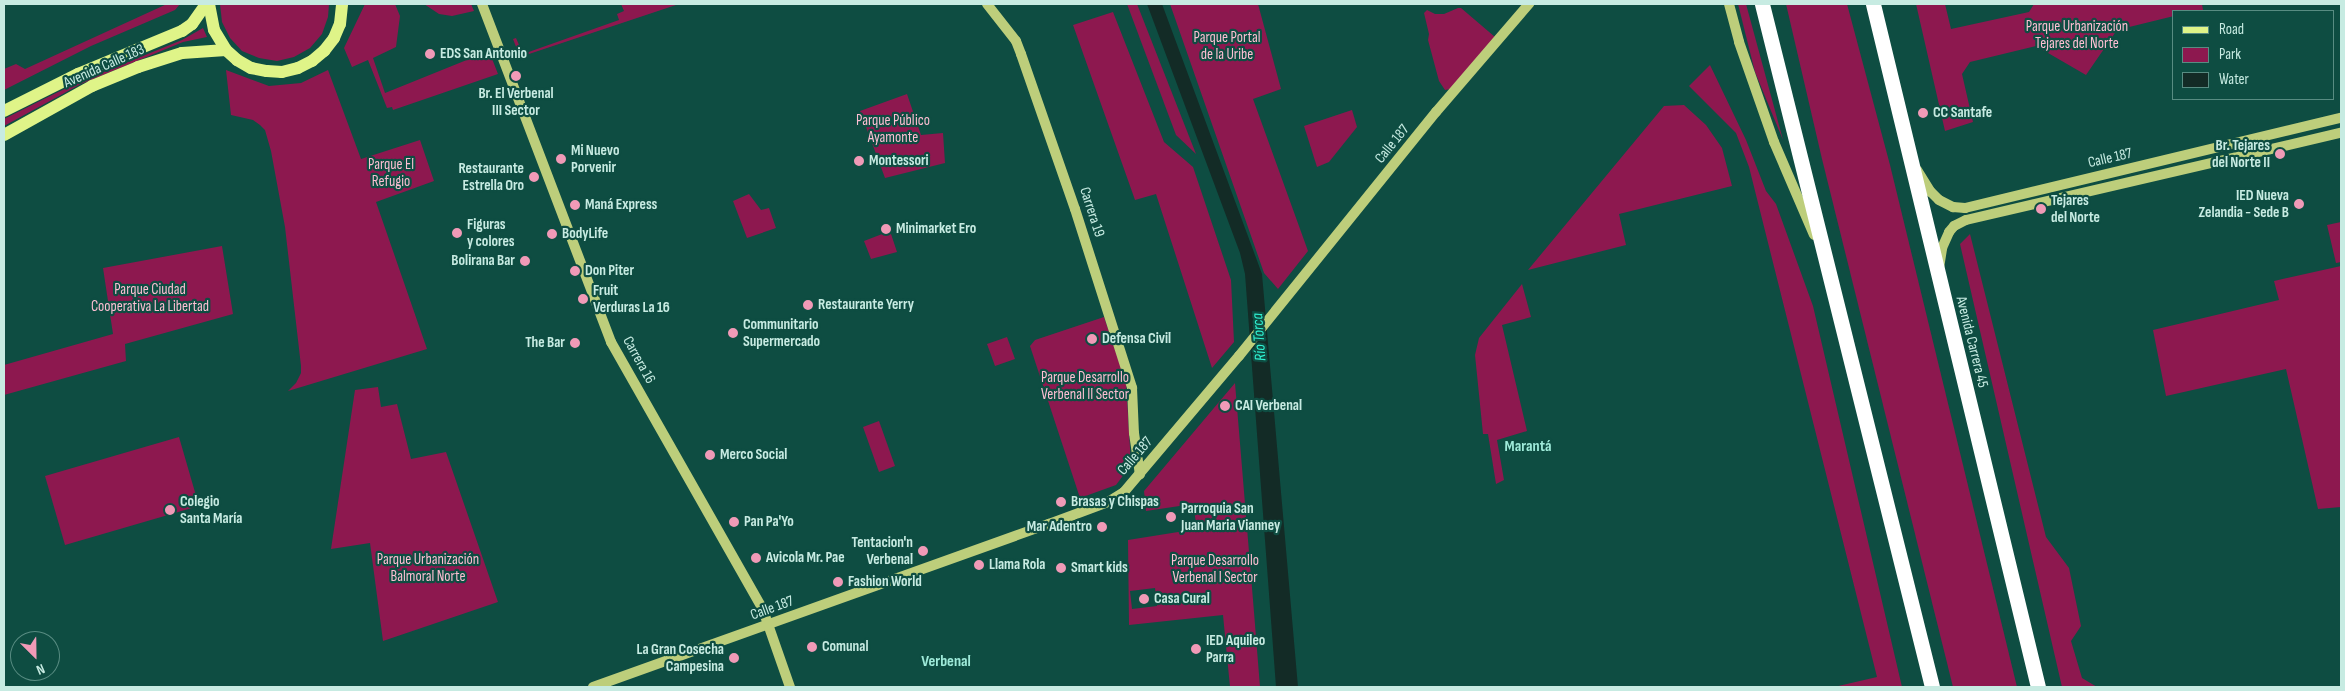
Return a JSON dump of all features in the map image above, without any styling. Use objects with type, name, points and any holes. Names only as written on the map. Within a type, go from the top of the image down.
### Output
[{"type":"highway","points":[[1762,4],[1932,687]]},
{"type":"highway","name":"Avenida Carrera 45","points":[[1873,4],[2038,687]]},
{"type":"main road","points":[[208,4],[214,30],[226,50],[237,60],[259,70],[282,72],[298,68],[312,61],[329,45],[340,24],[343,5]]},
{"type":"main road","name":"Avenida Calle 183","points":[[4,111],[86,70],[182,31],[192,24],[208,4]]},
{"type":"main road","name":"Avenida Calle 183","points":[[4,135],[92,86],[138,66],[182,53],[226,50]]},
{"type":"street","name":"Carrera 16","points":[[482,4],[611,342],[744,576],[769,626],[790,687]]},
{"type":"street","name":"Carrera 19","points":[[987,4],[1016,41],[1075,209],[1132,388],[1135,442],[1140,475]]},
{"type":"street","name":"Calle 187","points":[[593,687],[769,626],[1108,502],[1124,492],[1242,353],[1436,112],[1529,4]]},
{"type":"street","points":[[1730,4],[1739,42],[1774,142],[1827,266]]},
{"type":"street","name":"Calle 187","points":[[1910,155],[1931,192],[1948,206],[1959,208],[2341,118]]},
{"type":"street","name":"Calle 187","points":[[1937,275],[1942,248],[1949,232],[1954,226],[1966,220],[2341,132]]},
{"type":"street","points":[[1135,442],[1144,454],[1158,453]]},
{"type":"green space","points":[[167,4],[180,4],[175,10],[91,46],[4,90],[4,69],[16,64],[25,69]]},
{"type":"green space","points":[[220,4],[329,4],[328,17],[322,34],[310,48],[294,57],[277,61],[259,58],[242,51],[230,38],[222,22]]},
{"type":"green space","points":[[365,4],[395,4],[400,16],[396,47],[373,58],[385,93],[489,51],[498,74],[393,110],[392,107],[387,108],[368,60],[352,67],[344,48]]},
{"type":"green space","points":[[424,4],[471,4],[474,11],[452,16],[439,14]]},
{"type":"green space","points":[[621,4],[679,4],[520,57],[513,39],[516,38],[523,54],[619,20],[617,14],[624,11]]},
{"type":"green space","points":[[1127,4],[1137,4],[1196,154],[1176,135]]},
{"type":"green space","name":"Parque Portal de la Uribe","points":[[1170,4],[1258,4],[1281,89],[1253,99],[1308,251],[1278,289],[1264,273]]},
{"type":"green space","points":[[1738,4],[1746,4],[1783,140],[1755,72]]},
{"type":"green space","points":[[1786,4],[1847,4],[1890,165],[2017,687],[1953,687],[1822,159]]},
{"type":"green space","name":"Parque Urbanización Tejares del Norte","points":[[1916,4],[1945,4],[1951,29],[2029,12],[2034,4],[2202,4],[2203,10],[2172,10],[2172,16],[2117,30],[2086,75],[2036,46],[1970,62],[1962,74],[1973,122],[1945,131]]},
{"type":"green space","points":[[1461,8],[1495,37],[1450,89],[1445,90],[1439,81],[1428,40],[1429,34],[1424,13],[1427,10],[1435,14],[1444,14]]},
{"type":"green space","points":[[1113,12],[1164,142],[1193,167],[1231,280],[1234,342],[1212,368],[1156,194],[1135,200],[1073,25]]},
{"type":"green space","points":[[203,28],[207,37],[183,42],[81,84],[4,126],[4,119],[46,98],[79,82],[182,40]]},
{"type":"green space","points":[[1710,65],[1746,140],[1766,191],[1776,204],[1813,306],[1902,687],[1834,687],[1877,677],[1749,167],[1736,133],[1689,86]]},
{"type":"green space","name":"Parque El Refugio","points":[[226,70],[269,86],[301,83],[328,70],[361,159],[420,140],[434,181],[376,202],[427,349],[288,391],[296,383],[301,373],[301,366],[285,227],[271,151],[265,130],[260,125],[253,120],[231,115]]},
{"type":"green space","name":"Parque Público Ayamonte","points":[[907,94],[921,135],[943,133],[945,163],[885,178],[860,111]]},
{"type":"green space","points":[[1684,105],[1706,125],[1722,148],[1732,186],[1619,214],[1626,245],[1528,270],[1664,106]]},
{"type":"green space","points":[[1352,110],[1357,127],[1329,162],[1317,167],[1304,126]]},
{"type":"green space","points":[[749,194],[761,210],[769,208],[776,228],[747,238],[733,201]]},
{"type":"green space","points":[[2341,222],[2341,262],[2336,263],[2327,225]]},
{"type":"green space","points":[[890,231],[897,252],[871,259],[864,241]]},
{"type":"green space","points":[[1970,234],[2046,537],[2069,568],[2081,626],[2071,641],[2082,678],[2097,687],[2062,687],[1960,244]]},
{"type":"green space","name":"Parque Ciudad Cooperativa La Libertad","points":[[222,246],[233,314],[125,344],[126,361],[4,395],[4,365],[113,334],[103,268]]},
{"type":"green space","points":[[2341,266],[2341,507],[2318,509],[2286,369],[2166,396],[2153,330],[2279,300],[2274,281]]},
{"type":"green space","points":[[1522,284],[1531,317],[1502,325],[1527,431],[1497,440],[1504,480],[1496,484],[1488,434],[1483,434],[1475,355],[1479,338]]},
{"type":"green space","name":"Parque Desarrollo Verbenal II Sector","points":[[1104,317],[1126,382],[1131,465],[1116,485],[1080,498],[1030,346],[1035,340]]},
{"type":"green space","points":[[1007,337],[1015,359],[995,366],[987,344]]},
{"type":"green space","name":"Parque Desarrollo Verbenal I Sector","points":[[1235,383],[1260,687],[1230,687],[1223,615],[1129,625],[1128,540],[1197,529],[1193,504],[1146,511],[1144,491]],"holes":[[[1155,588],[1157,606],[1132,609],[1130,591]]]},
{"type":"green space","name":"Parque Urbanización Balmoral Norte","points":[[378,387],[381,407],[397,404],[411,459],[446,452],[498,602],[383,641],[370,543],[331,549],[355,390]]},
{"type":"green space","points":[[879,421],[895,466],[879,472],[863,427]]},
{"type":"green space","points":[[179,437],[199,506],[65,545],[45,476]]},
{"type":"water","name":"Río Torca","points":[[1147,4],[1162,4],[1262,274],[1298,687],[1276,687],[1245,274],[1240,253]]},
{"type":"place","name":"EDS San Antonio","points":[[430,54]]},
{"type":"place","name":"Br. El Verbenal III Sector","points":[[516,76]]},
{"type":"place","name":"CC Santafe","points":[[1923,113]]},
{"type":"place","name":"Br. Tejares del Norte II","points":[[2280,154]]},
{"type":"place","name":"Mi Nuevo Porvenir","points":[[561,159]]},
{"type":"place","name":"Montessori","points":[[859,161]]},
{"type":"place","name":"Restaurante Estrella Oro","points":[[534,177]]},
{"type":"place","name":"IED Nueva Zelandia - Sede B","points":[[2299,204]]},
{"type":"place","name":"Maná Express","points":[[575,205]]},
{"type":"place","name":"Tejares del Norte","points":[[2041,209]]},
{"type":"place","name":"Minimarket Ero","points":[[886,229]]},
{"type":"place","name":"Figuras y colores","points":[[457,233]]},
{"type":"place","name":"BodyLife","points":[[552,234]]},
{"type":"place","name":"Bolirana Bar","points":[[525,261]]},
{"type":"place","name":"Don Piter","points":[[575,271]]},
{"type":"place","name":"Fruit Verduras La 16","points":[[583,299]]},
{"type":"place","name":"Restaurante Yerry","points":[[808,305]]},
{"type":"place","name":"Communitario Supermercado","points":[[733,333]]},
{"type":"place","name":"Defensa Civil","points":[[1092,339]]},
{"type":"place","name":"The Bar","points":[[575,343]]},
{"type":"place","name":"CAI Verbenal","points":[[1225,406]]},
{"type":"place","name":"Merco Social","points":[[710,455]]},
{"type":"place","name":"Brasas y Chispas","points":[[1061,502]]},
{"type":"place","name":"Colegio Santa María","points":[[170,510]]},
{"type":"place","name":"Parroquia San Juan Maria Vianney","points":[[1171,517]]},
{"type":"place","name":"Pan Pa'Yo","points":[[734,522]]},
{"type":"place","name":"Mar Adentro","points":[[1102,527]]},
{"type":"place","name":"Tentacion'n Verbenal","points":[[923,551]]},
{"type":"place","name":"Avicola Mr. Pae","points":[[756,558]]},
{"type":"place","name":"Llama Rola","points":[[979,565]]},
{"type":"place","name":"Smart kids","points":[[1061,568]]},
{"type":"place","name":"Fashion World","points":[[838,582]]},
{"type":"place","name":"Casa Cural","points":[[1144,599]]},
{"type":"place","name":"Comunal","points":[[812,647]]},
{"type":"place","name":"IED Aquileo Parra","points":[[1196,649]]},
{"type":"place","name":"La Gran Cosecha Campesina","points":[[734,658]]},
{"type":"district","name":"Marantá","points":[[1528,447]]},
{"type":"district","name":"Verbenal","points":[[946,662]]}]
